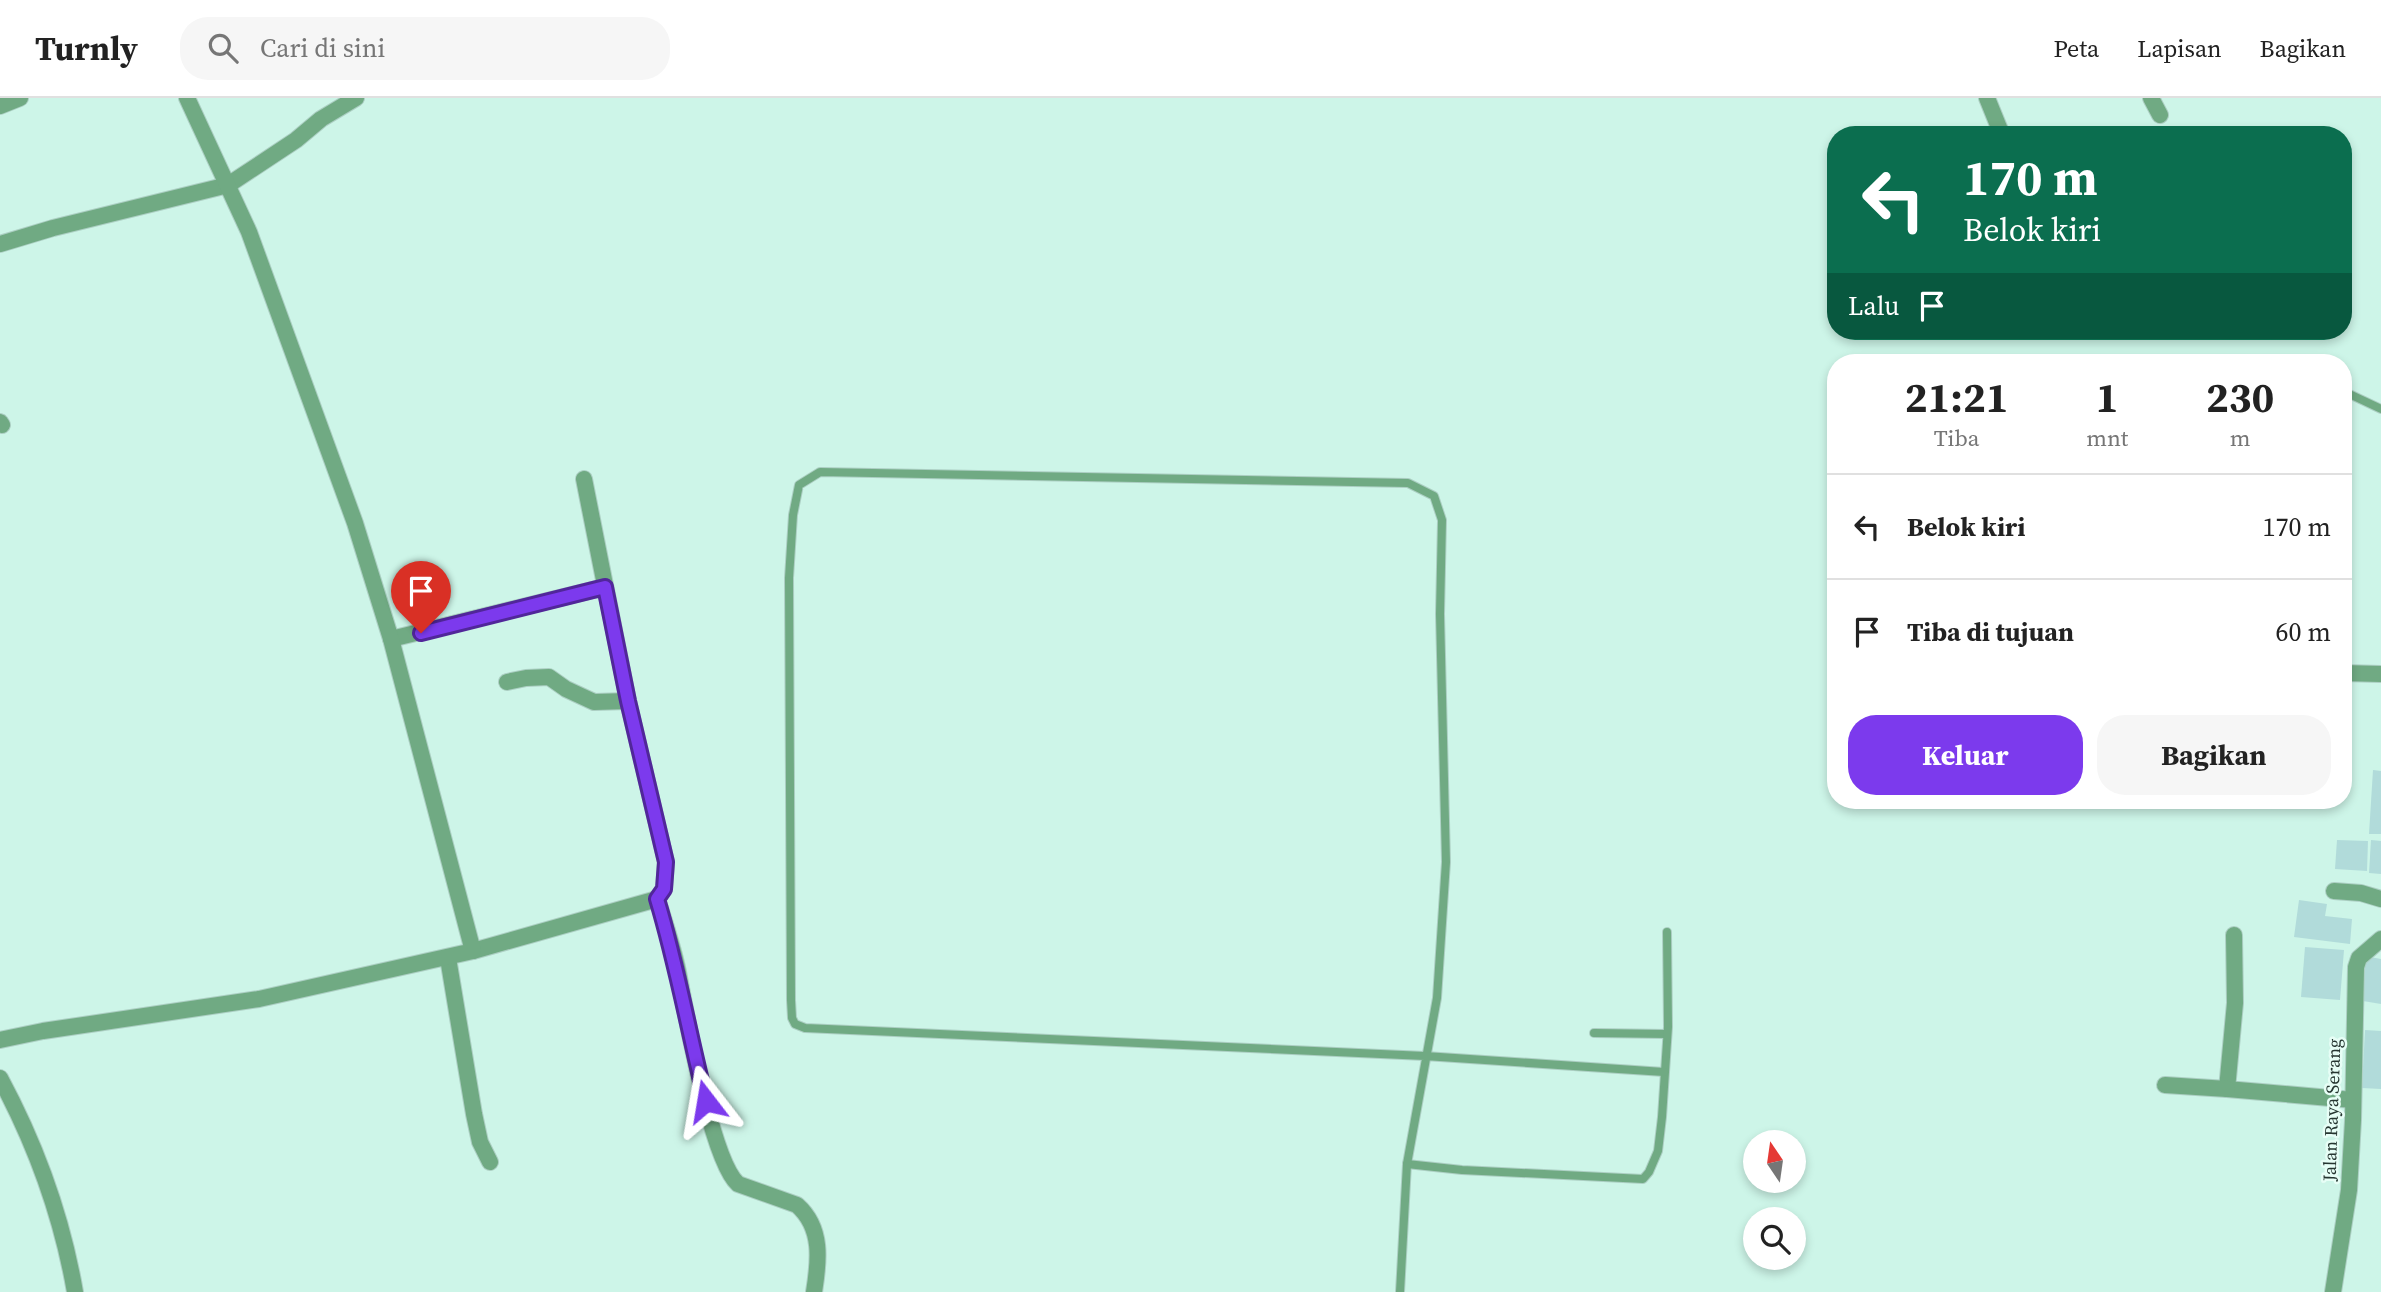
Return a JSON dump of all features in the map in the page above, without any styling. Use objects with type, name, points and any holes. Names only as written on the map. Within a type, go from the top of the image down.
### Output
[{"type":"street","points":[[0,106],[20,98]]},
{"type":"street","points":[[187,98],[268,280],[355,523],[391,639],[473,951]]},
{"type":"street","points":[[0,244],[53,228],[228,185],[296,140],[321,119],[356,98]]},
{"type":"street","points":[[1987,98],[1998,126]]},
{"type":"street","points":[[2151,98],[2160,115]]},
{"type":"street","points":[[0,1040],[43,1031],[259,999],[448,958],[657,899],[664,889],[666,862],[628,701],[584,479]]},
{"type":"street","points":[[391,639],[605,587]]},
{"type":"street","points":[[2352,673],[2381,674]]},
{"type":"street","points":[[507,682],[549,677],[566,689],[594,702],[628,701]]},
{"type":"street","points":[[2333,891],[2361,893],[2381,900]]},
{"type":"street","points":[[657,899],[676,960],[687,1026],[726,1166],[738,1184],[797,1205],[803,1210],[814,1227],[820,1261],[814,1292]]},
{"type":"street","points":[[2227,1089],[2235,1003],[2234,935]]},
{"type":"street","name":"Jalan Raya Serang","points":[[2333,1292],[2349,1190],[2356,967],[2359,958],[2381,939]]},
{"type":"street","points":[[448,958],[474,1114],[480,1142],[490,1163]]},
{"type":"street","points":[[0,1078],[32,1142],[60,1228],[75,1292]]},
{"type":"street","points":[[2165,1085],[2353,1100]]},
{"type":"lane","points":[[2352,395],[2381,409]]},
{"type":"lane","points":[[1400,1292],[1407,1164],[1425,1056],[1433,1029],[1446,862],[1440,614],[1442,520],[1434,496],[1408,483],[834,472],[820,472],[799,485],[793,516],[789,578],[790,978],[792,1018],[795,1024],[805,1028],[1425,1056],[1664,1072]]},
{"type":"lane","points":[[1407,1164],[1462,1170],[1643,1179],[1658,1151],[1667,1034],[1667,932]]},
{"type":"lane","points":[[1594,1033],[1667,1034]]},
{"type":"building","points":[[2373,770],[2381,771],[2381,834],[2369,834]]},
{"type":"building","points":[[2337,840],[2368,841],[2367,871],[2335,869]]},
{"type":"building","points":[[2371,840],[2381,841],[2381,874],[2369,873]]},
{"type":"building","points":[[2299,900],[2327,904],[2325,916],[2352,919],[2350,944],[2294,937]]},
{"type":"building","points":[[2305,947],[2344,950],[2340,1000],[2301,997]]},
{"type":"building","points":[[2365,956],[2381,959],[2381,1004],[2357,1000]]},
{"type":"building","points":[[2365,1030],[2381,1031],[2381,1089],[2362,1088]]},
{"type":"route","points":[[421,633],[605,587],[628,701],[663,842],[666,873],[664,889],[657,899],[678,970],[687,1026],[706,1101]]}]
